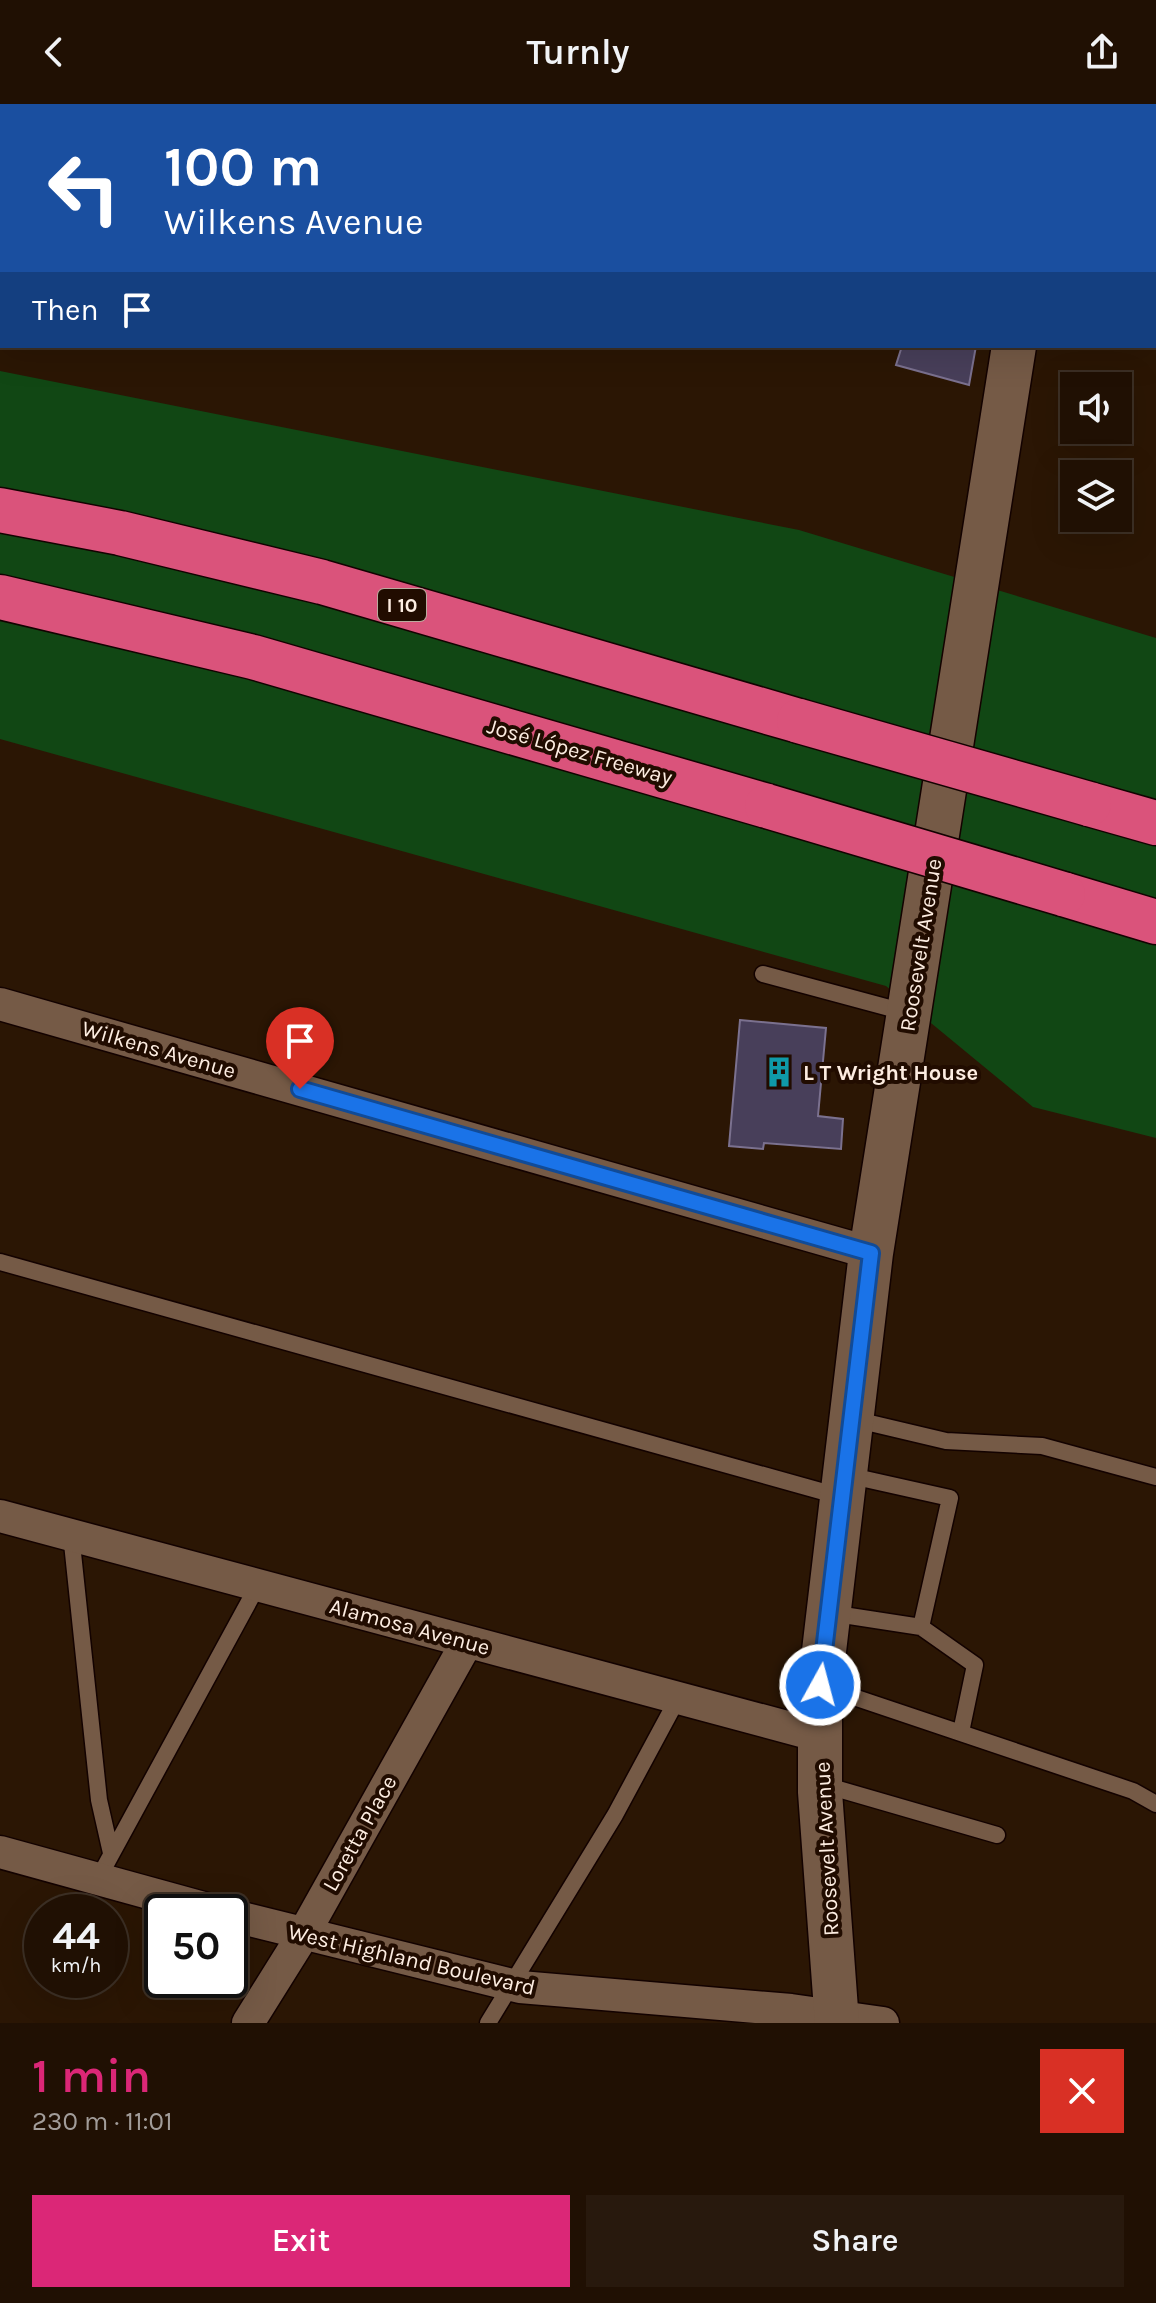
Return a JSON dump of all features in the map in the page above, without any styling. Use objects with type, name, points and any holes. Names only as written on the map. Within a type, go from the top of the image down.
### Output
[{"type":"highway","name":"I 10","points":[[0,510],[120,533],[322,582],[1156,823]]},
{"type":"highway","name":"José López Freeway","points":[[0,597],[253,657],[1156,922]]},
{"type":"main road","name":"Roosevelt Avenue","points":[[837,2020],[820,1783],[820,1685],[871,1253],[1014,348]]},
{"type":"street","name":"Wilkens Avenue","points":[[0,1004],[871,1253]]},
{"type":"street","name":"Alamosa Avenue","points":[[0,1516],[820,1736]]},
{"type":"street","name":"Loretta Place","points":[[248,2023],[303,1935],[467,1642]]},
{"type":"street","points":[[0,1852],[104,1866],[173,1894]]},
{"type":"street","name":"West Highland Boulevard","points":[[248,1920],[510,1985],[883,2023]]},
{"type":"lane","points":[[763,974],[909,1013]]},
{"type":"lane","points":[[0,1262],[843,1486],[950,1498],[921,1627]]},
{"type":"lane","points":[[851,1419],[946,1441],[1042,1446],[1156,1477]]},
{"type":"lane","points":[[71,1534],[104,1866]]},
{"type":"lane","points":[[104,1866],[258,1585]]},
{"type":"lane","points":[[828,1613],[921,1627],[975,1665],[961,1732]]},
{"type":"lane","points":[[820,1685],[1133,1791],[1156,1804]]},
{"type":"lane","points":[[488,2023],[615,1815],[678,1698]]},
{"type":"lane","points":[[820,1783],[997,1835]]},
{"type":"green space","points":[[0,371],[799,530],[1156,638],[1156,1138],[1033,1107],[886,986],[0,739]]},
{"type":"building","points":[[901,348],[976,348],[969,385],[896,365]]},
{"type":"building","name":"L T Wright House","points":[[740,1020],[826,1028],[818,1116],[843,1119],[841,1149],[764,1143],[763,1149],[729,1146]]},
{"type":"place","name":"L T Wright House","points":[[779,1072]]},
{"type":"route","points":[[300,1089],[871,1253],[820,1685]]}]
